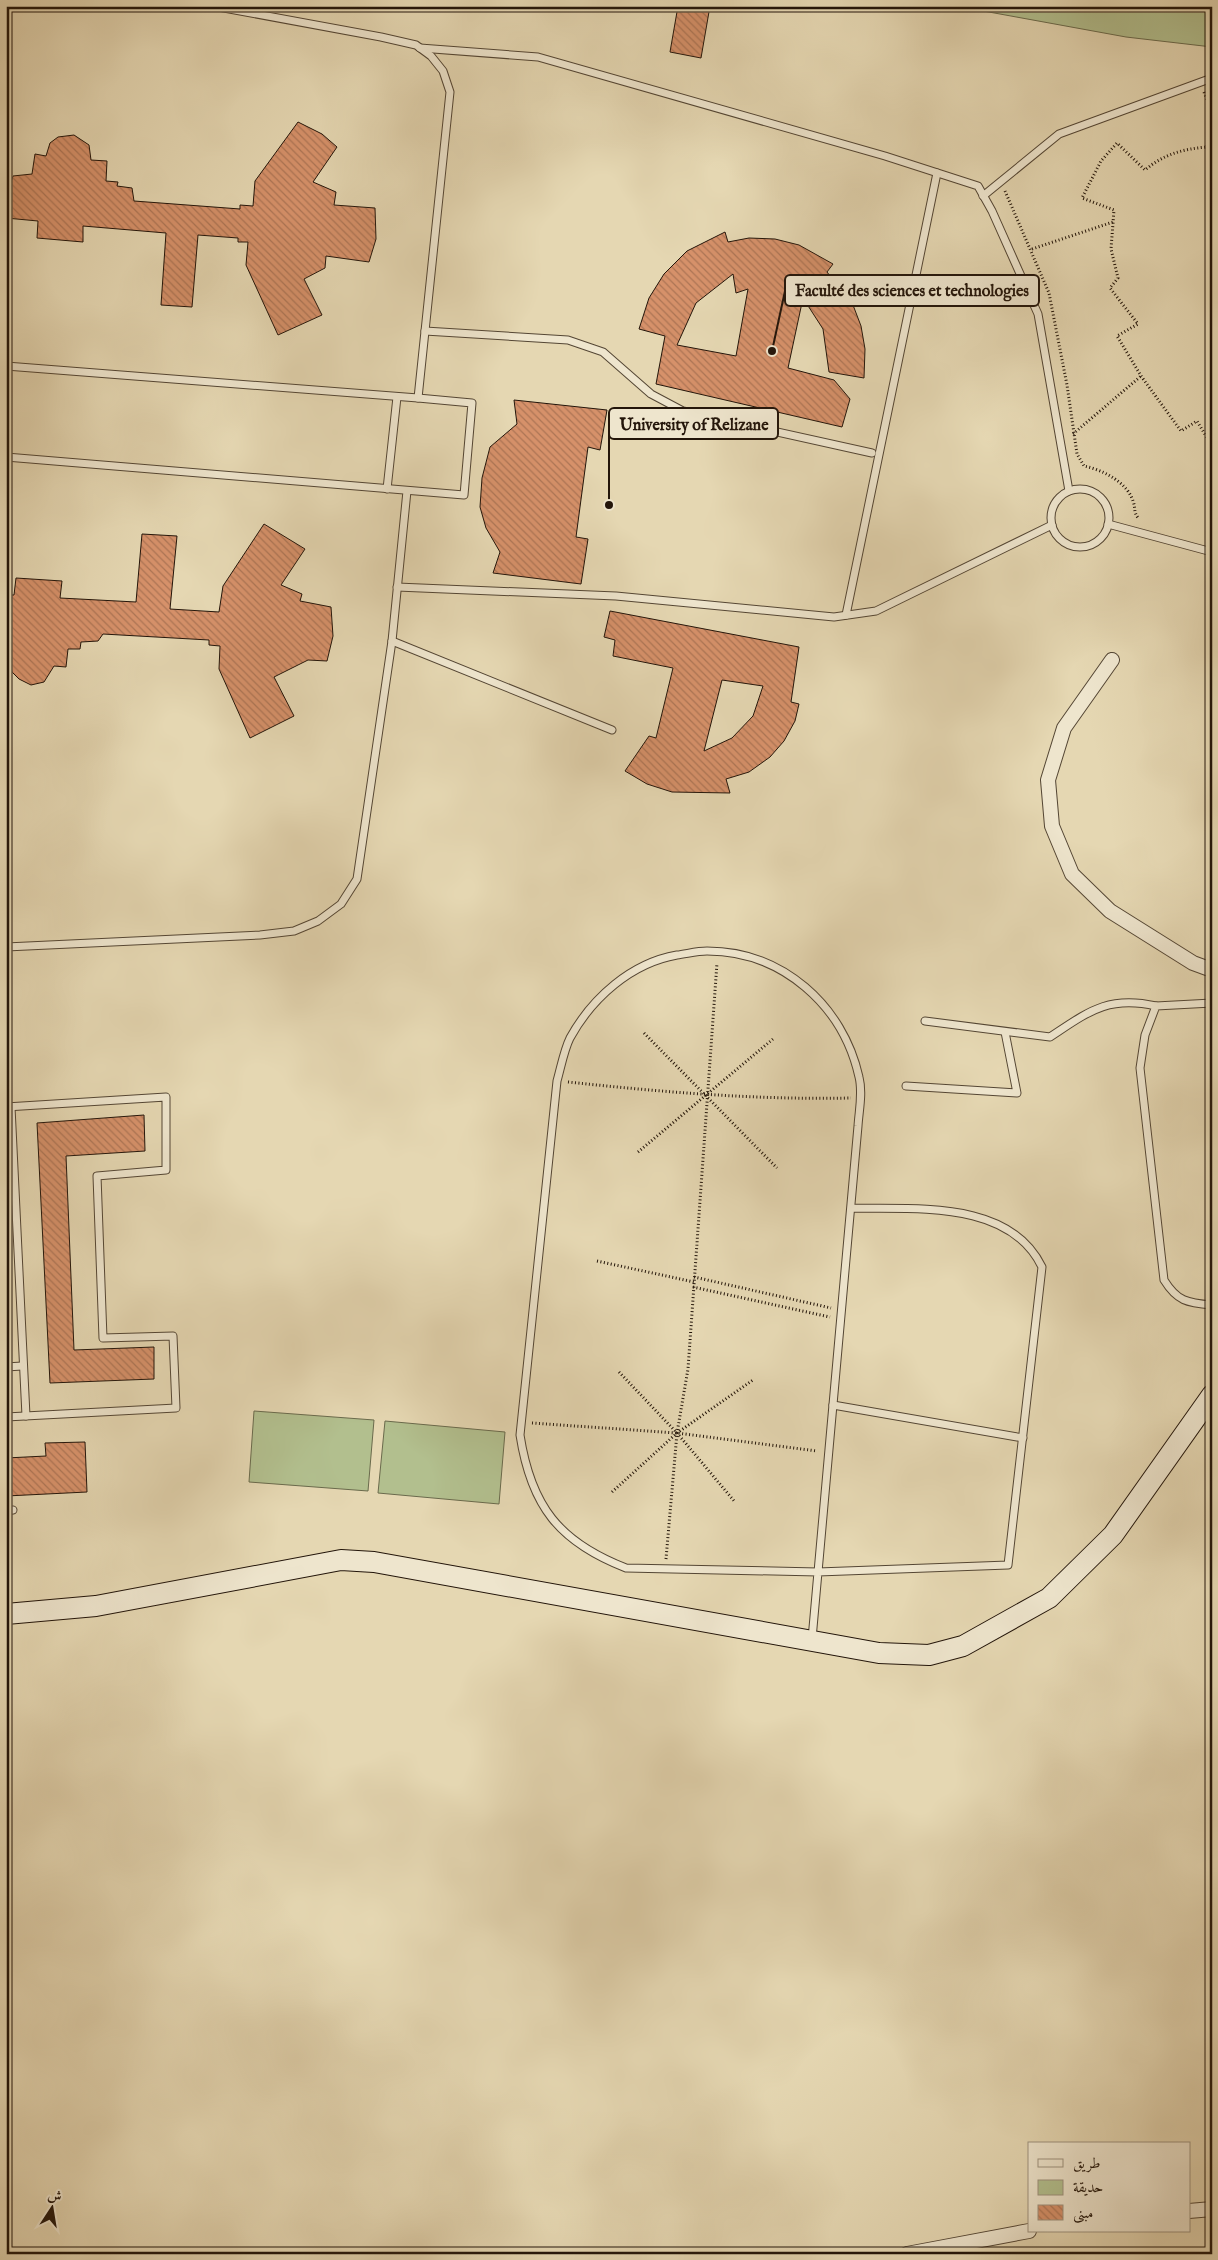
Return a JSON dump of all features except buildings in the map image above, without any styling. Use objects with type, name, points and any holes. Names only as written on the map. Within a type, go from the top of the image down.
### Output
[{"type":"street","points":[[1112,660],[1064,728],[1048,780],[1052,826],[1072,874],[1110,911],[1168,948],[1212,970]]},
{"type":"street","points":[[6,1614],[96,1606],[341,1560],[374,1562],[879,1653],[929,1655],[963,1646],[1049,1598],[1113,1535],[1212,1395]]},
{"type":"street","points":[[1190,2211],[1212,2209]]},
{"type":"street","points":[[907,2254],[1028,2231]]},
{"type":"lane","points":[[213,6],[381,37],[420,48],[538,57],[978,186],[1038,314],[1069,491]]},
{"type":"lane","points":[[418,398],[450,92],[443,71],[420,48]]},
{"type":"lane","points":[[983,196],[1059,134],[1212,78]]},
{"type":"lane","points":[[846,615],[937,173]]},
{"type":"lane","points":[[425,331],[568,340],[603,352],[651,394],[683,411],[872,453]]},
{"type":"lane","points":[[6,366],[472,403],[464,495],[6,457]]},
{"type":"lane","points":[[387,489],[397,396]]},
{"type":"lane","points":[[1088,490],[1097,494],[1108,510],[1108,524],[1101,538],[1083,547],[1065,543],[1058,537],[1052,524],[1053,506],[1061,495],[1069,491],[1088,490]]},
{"type":"lane","points":[[6,946],[260,935],[294,931],[318,921],[341,904],[357,878],[392,641],[407,491]]},
{"type":"lane","points":[[398,587],[616,596],[834,617],[876,611],[1052,524]]},
{"type":"lane","points":[[1108,524],[1212,552]]},
{"type":"lane","points":[[392,641],[612,730]]},
{"type":"lane","points":[[812,1641],[818,1572],[829,1453],[840,1319],[851,1208],[860,1098],[859,1075],[846,1035],[821,1000],[788,973],[748,956],[718,952],[706,951],[663,957],[625,976],[592,1004],[569,1040],[557,1081],[520,1435],[525,1465],[535,1493],[552,1519],[573,1540],[598,1557],[626,1568],[818,1572],[1008,1565],[1042,1267],[1039,1259],[1024,1240],[1005,1226],[983,1217],[949,1212],[851,1208]]},
{"type":"lane","points":[[925,1022],[1050,1037],[1094,1008],[1136,1001],[1156,1006],[1212,1003]]},
{"type":"lane","points":[[1156,1006],[1145,1035],[1140,1068],[1164,1280],[1174,1296],[1190,1302],[1212,1306]]},
{"type":"lane","points":[[906,1086],[1017,1094],[1005,1032]]},
{"type":"lane","points":[[6,1417],[26,1416],[176,1408],[173,1336],[103,1338],[97,1176],[166,1170],[166,1097],[9,1107],[26,1416]]},
{"type":"lane","points":[[6,1367],[22,1366]]},
{"type":"lane","points":[[833,1405],[1023,1438]]},
{"type":"path","points":[[1200,82],[1212,114],[1207,147],[1181,149],[1155,161],[1145,170],[1117,143],[1101,161],[1082,198],[1114,210],[1111,249],[1118,278],[1110,288],[1138,324],[1117,336],[1141,376],[1181,431],[1197,421],[1212,446]]},
{"type":"path","points":[[1001,181],[1032,249],[1048,293],[1067,385],[1077,454],[1084,466],[1109,474],[1120,484],[1133,501],[1134,513],[1142,522]]},
{"type":"path","points":[[1032,249],[1113,222]]},
{"type":"path","points":[[1061,443],[1141,376]]},
{"type":"path","points":[[665,1569],[677,1433],[688,1368],[706,1096],[718,952]]},
{"type":"path","points":[[644,1033],[777,1168]]},
{"type":"path","points":[[638,1152],[773,1038]]},
{"type":"path","points":[[557,1081],[706,1096],[804,1099],[860,1098]]},
{"type":"path","points":[[597,1261],[841,1310]]},
{"type":"path","points":[[693,1287],[840,1319]]},
{"type":"path","points":[[619,1372],[677,1433],[735,1502]]},
{"type":"path","points":[[612,1492],[677,1433],[753,1380]]},
{"type":"path","points":[[522,1422],[677,1433],[829,1453]]},
{"type":"green space","points":[[956,6],[1212,6],[1212,47],[1126,37]]},
{"type":"green space","points":[[254,1411],[374,1420],[368,1491],[249,1482]]},
{"type":"green space","points":[[385,1421],[505,1432],[499,1504],[378,1493]]},
{"type":"place","name":"Faculté des sciences et technologies","points":[[772,351]]},
{"type":"place","name":"University of Relizane","points":[[609,505]]}]
